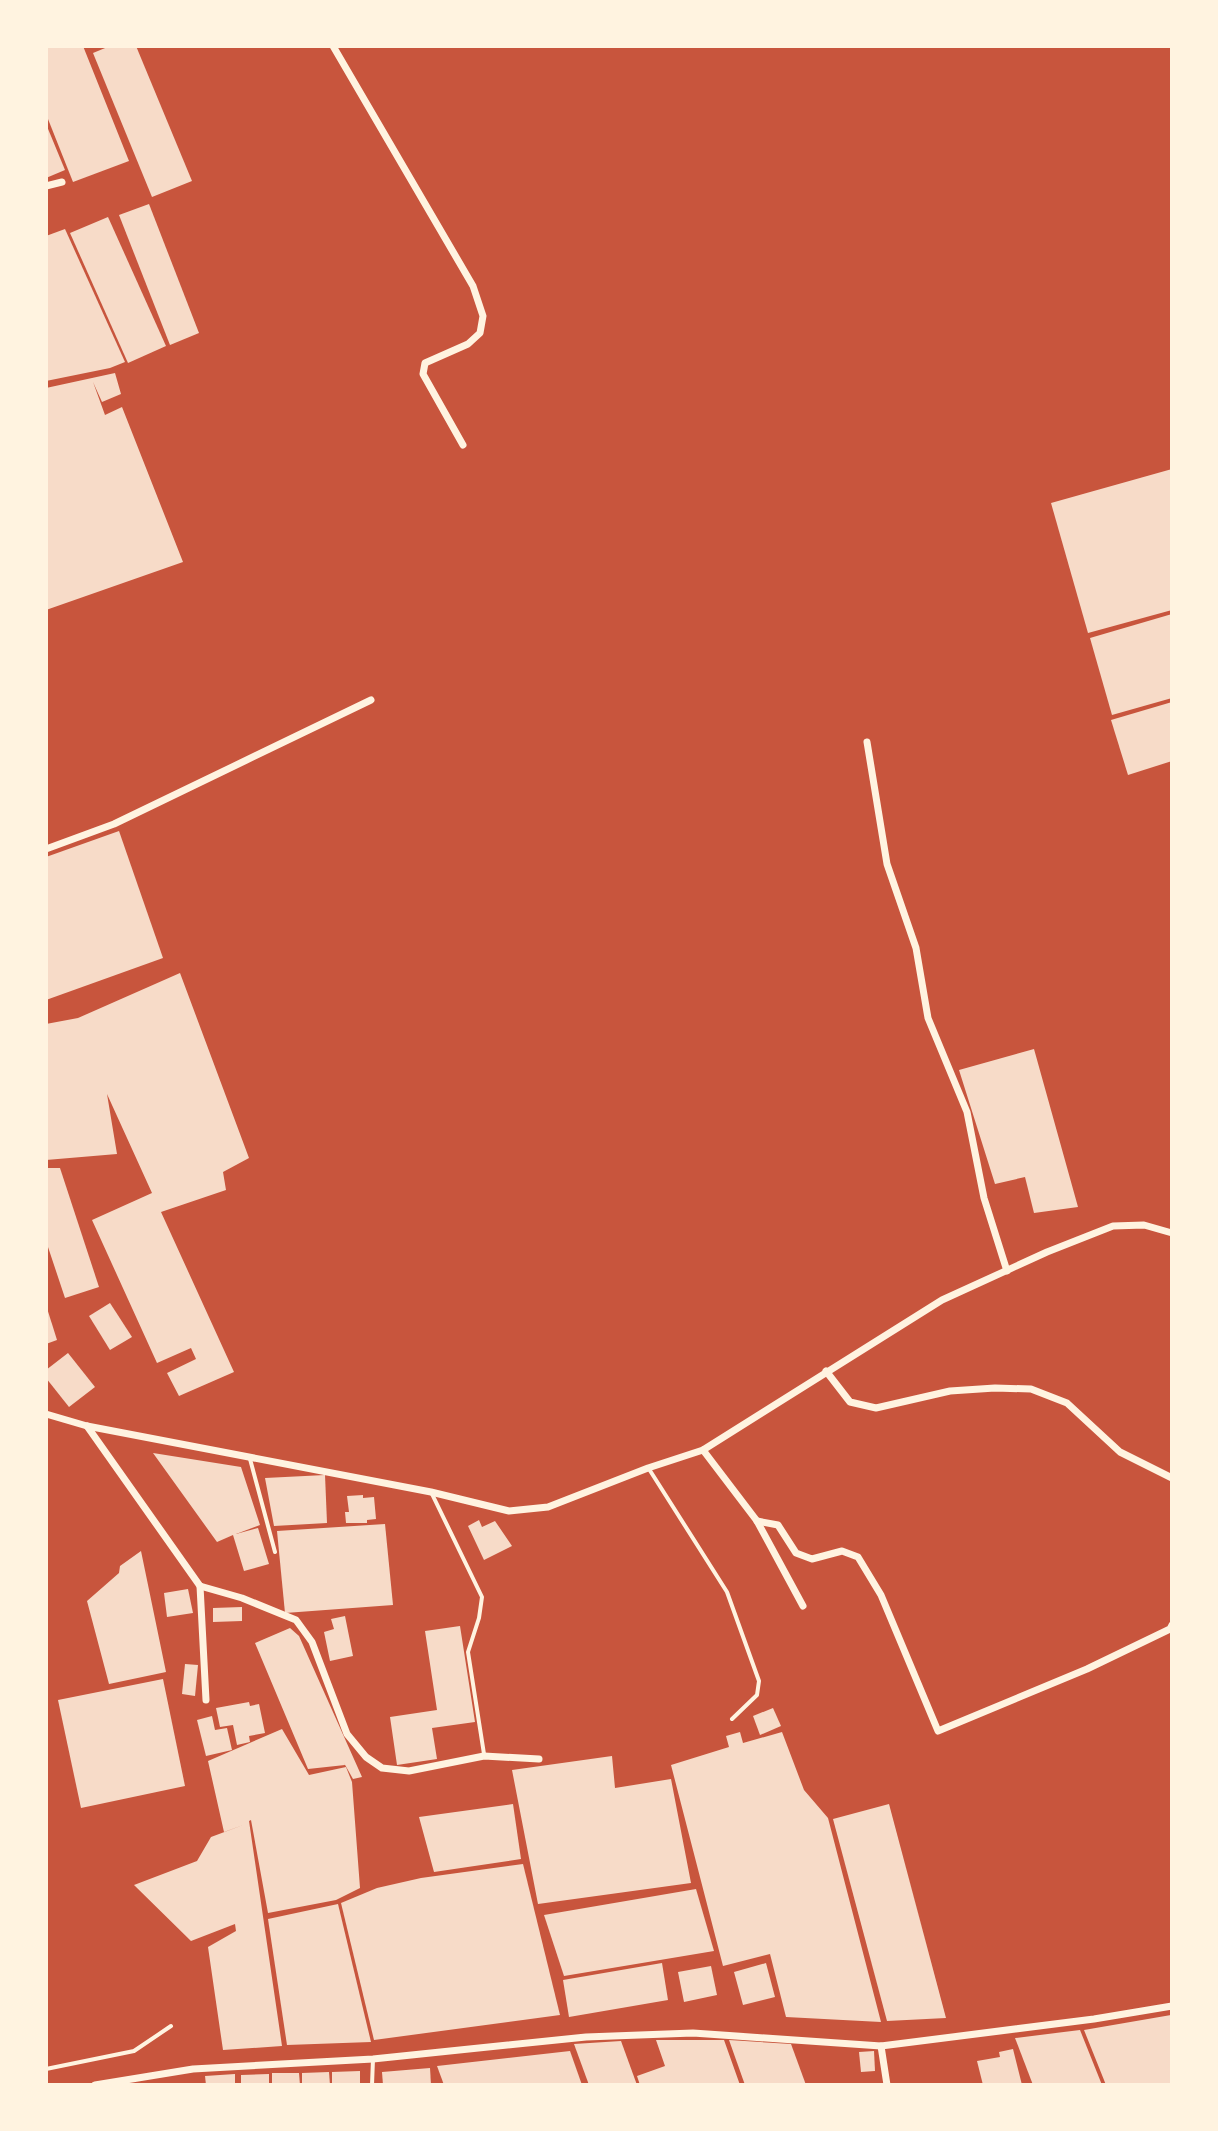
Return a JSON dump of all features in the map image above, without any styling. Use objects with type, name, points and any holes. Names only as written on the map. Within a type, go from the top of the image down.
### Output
[{"type":"street","points":[[333,46],[446,237],[473,286],[483,316],[480,333],[468,344],[425,363],[423,374],[463,445]]},
{"type":"street","points":[[46,186],[62,182]]},
{"type":"street","points":[[46,849],[114,824],[371,700]]},
{"type":"street","points":[[867,742],[887,864],[916,948],[928,1018],[967,1112],[984,1198],[1007,1271]]},
{"type":"street","points":[[46,1414],[87,1426],[431,1492],[509,1511],[548,1507],[703,1450],[942,1300],[1007,1271],[1113,1226],[1144,1225],[1172,1233]]},
{"type":"street","points":[[826,1371],[850,1402],[876,1408],[950,1391],[1031,1389],[1067,1403],[1120,1452],[1172,1478]]},
{"type":"street","points":[[87,1426],[200,1586],[206,1700]]},
{"type":"street","points":[[703,1450],[757,1521],[803,1606]]},
{"type":"street","points":[[757,1521],[778,1525],[796,1553],[812,1559],[842,1551],[858,1557],[881,1595],[938,1731],[1087,1669],[1170,1629],[1172,1625]]},
{"type":"street","points":[[200,1586],[242,1598],[296,1620],[312,1642],[347,1734],[366,1757],[382,1768],[409,1771],[484,1756],[539,1759]]},
{"type":"street","points":[[95,2085],[193,2069],[373,2059],[586,2037],[693,2033],[881,2046],[1172,2006]]},
{"type":"street","points":[[881,2046],[887,2085]]},
{"type":"lane","points":[[249,1457],[275,1552]]},
{"type":"lane","points":[[648,1468],[727,1592],[759,1681],[757,1695],[732,1719]]},
{"type":"lane","points":[[431,1492],[482,1597],[468,1652],[484,1756]]},
{"type":"lane","points":[[46,2069],[134,2051],[171,2026]]},
{"type":"lane","points":[[372,2085],[373,2059]]},
{"type":"building","points":[[46,46],[83,46],[129,161],[73,182],[46,114]]},
{"type":"building","points":[[110,46],[136,46],[192,181],[152,197],[93,53]]},
{"type":"building","points":[[46,124],[65,170],[46,178]]},
{"type":"building","points":[[149,204],[199,333],[170,345],[119,215]]},
{"type":"building","points":[[108,217],[166,346],[128,363],[70,233]]},
{"type":"building","points":[[65,229],[125,362],[46,381],[46,236]]},
{"type":"building","points":[[115,373],[121,394],[102,402],[93,382],[105,415],[122,407],[183,562],[46,610],[46,388]]},
{"type":"building","points":[[1172,469],[1172,610],[1088,633],[1051,503]]},
{"type":"building","points":[[1172,614],[1172,698],[1112,715],[1090,638]]},
{"type":"building","points":[[1172,702],[1172,761],[1128,775],[1111,720]]},
{"type":"building","points":[[119,831],[163,958],[46,1000],[46,857]]},
{"type":"building","points":[[180,973],[249,1158],[223,1172],[226,1190],[161,1212],[234,1372],[179,1396],[167,1373],[196,1359],[191,1348],[157,1363],[92,1220],[152,1193],[107,1094],[117,1154],[46,1160],[46,1024],[78,1018]]},
{"type":"building","points":[[1034,1049],[1078,1207],[1034,1213],[1025,1177],[995,1184],[959,1070]]},
{"type":"building","points":[[46,1168],[60,1168],[99,1287],[65,1298],[46,1241]]},
{"type":"building","points":[[110,1303],[132,1337],[110,1350],[89,1316]]},
{"type":"building","points":[[46,1305],[57,1340],[46,1344]]},
{"type":"building","points":[[68,1353],[95,1387],[69,1407],[46,1378],[46,1370]]},
{"type":"building","points":[[153,1453],[241,1467],[260,1525],[236,1534],[258,1528],[269,1564],[244,1571],[233,1535],[217,1542]]},
{"type":"building","points":[[325,1475],[327,1523],[274,1526],[265,1478]]},
{"type":"building","points":[[363,1495],[363,1498],[374,1497],[376,1519],[367,1520],[367,1523],[346,1523],[345,1512],[349,1512],[347,1496]]},
{"type":"building","points":[[479,1520],[482,1527],[495,1521],[512,1546],[484,1560],[468,1526]]},
{"type":"building","points":[[385,1524],[393,1605],[285,1613],[277,1531]]},
{"type":"building","points":[[141,1551],[166,1672],[109,1684],[87,1601],[119,1573],[120,1566]]},
{"type":"building","points":[[188,1589],[193,1613],[167,1617],[164,1593]]},
{"type":"building","points":[[242,1607],[242,1621],[213,1622],[213,1608]]},
{"type":"building","points":[[345,1616],[353,1656],[330,1661],[324,1632],[334,1629],[331,1619]]},
{"type":"building","points":[[460,1626],[475,1722],[432,1728],[437,1759],[397,1765],[390,1717],[437,1710],[425,1631]]},
{"type":"building","points":[[290,1628],[299,1636],[362,1777],[353,1779],[344,1763],[308,1769],[255,1643]]},
{"type":"building","points":[[185,1664],[198,1665],[195,1696],[182,1694]]},
{"type":"building","points":[[163,1679],[185,1786],[81,1808],[58,1700]]},
{"type":"building","points":[[249,1702],[250,1706],[259,1704],[265,1733],[249,1736],[250,1742],[237,1745],[233,1725],[220,1727],[216,1708]]},
{"type":"building","points":[[773,1708],[781,1726],[760,1735],[753,1716]]},
{"type":"building","points":[[212,1716],[215,1730],[227,1728],[232,1750],[206,1756],[197,1720]]},
{"type":"building","points":[[282,1729],[309,1775],[346,1767],[352,1782],[360,1888],[336,1900],[268,1913],[249,1821],[282,2046],[223,2050],[208,1947],[236,1931],[235,1924],[191,1941],[134,1885],[197,1861],[211,1837],[246,1824],[224,1832],[208,1761]]},
{"type":"building","points":[[740,1732],[743,1743],[782,1732],[804,1790],[828,1818],[881,2022],[786,2017],[770,1954],[723,1966],[671,1765],[729,1747],[726,1736]]},
{"type":"building","points":[[612,1756],[615,1788],[671,1779],[691,1883],[538,1904],[512,1770]]},
{"type":"building","points":[[513,1804],[521,1859],[434,1872],[419,1817]]},
{"type":"building","points":[[889,1804],[946,2018],[887,2021],[833,1819]]},
{"type":"building","points":[[523,1864],[560,2015],[374,2040],[341,1903],[377,1888],[421,1878]]},
{"type":"building","points":[[696,1889],[714,1951],[564,1976],[544,1915]]},
{"type":"building","points":[[338,1904],[371,2042],[287,2045],[268,1919]]},
{"type":"building","points":[[662,1963],[668,2000],[569,2017],[563,1980]]},
{"type":"building","points":[[766,1963],[775,1997],[743,2005],[734,1972]]},
{"type":"building","points":[[711,1966],[717,1995],[684,2002],[678,1972]]},
{"type":"building","points":[[1171,2015],[1172,2085],[1106,2085],[1084,2030]]},
{"type":"building","points":[[1080,2030],[1102,2085],[1033,2085],[1015,2038]]},
{"type":"building","points":[[656,2040],[724,2040],[740,2085],[640,2085],[637,2076],[665,2066]]},
{"type":"building","points":[[729,2040],[791,2044],[806,2085],[745,2085]]},
{"type":"building","points":[[621,2041],[637,2085],[589,2085],[574,2044]]},
{"type":"building","points":[[1013,2049],[1022,2085],[983,2085],[977,2061],[1000,2057],[999,2052]]},
{"type":"building","points":[[570,2051],[582,2085],[444,2085],[437,2066]]},
{"type":"building","points":[[874,2051],[875,2071],[861,2072],[859,2052]]},
{"type":"building","points":[[430,2068],[431,2085],[383,2085],[382,2072]]},
{"type":"building","points":[[360,2071],[360,2085],[332,2085],[332,2072]]},
{"type":"building","points":[[329,2072],[330,2085],[302,2085],[302,2073]]},
{"type":"building","points":[[272,2073],[299,2073],[300,2085],[272,2085]]},
{"type":"building","points":[[235,2074],[235,2085],[206,2085],[205,2076]]},
{"type":"building","points":[[269,2074],[269,2085],[241,2085],[241,2075]]}]
